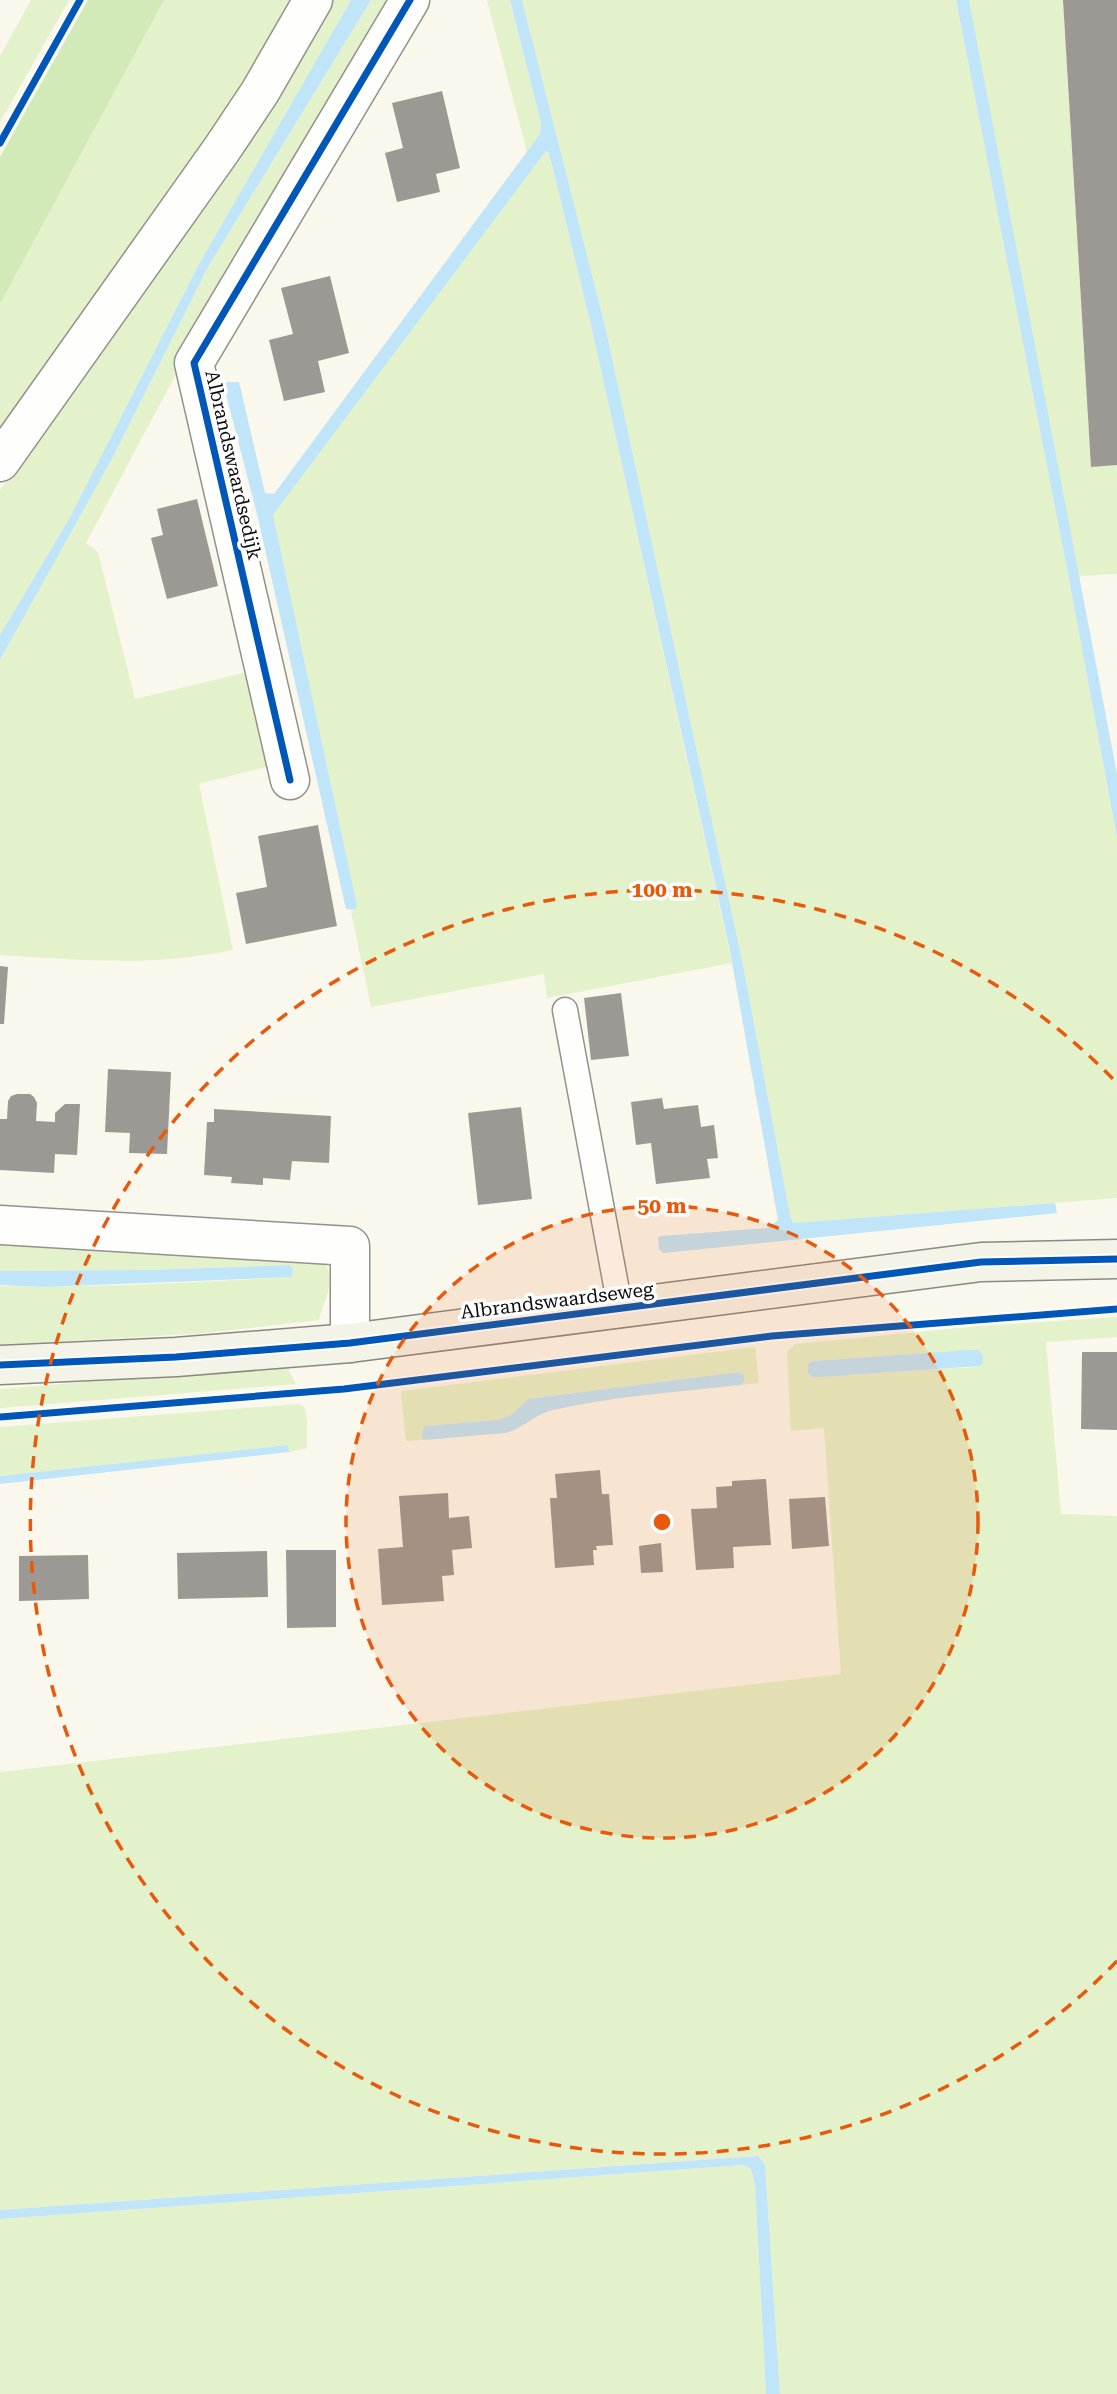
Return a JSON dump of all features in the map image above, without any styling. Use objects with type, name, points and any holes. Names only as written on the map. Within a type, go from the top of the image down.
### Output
[{"type":"street","points":[[0,462],[222,149],[260,92],[313,0]]},
{"type":"street","name":"Albrandswaardsedijk","points":[[290,780],[194,363],[410,0]]},
{"type":"street","points":[[0,1225],[351,1246],[350,1343]]},
{"type":"street","name":"Albrandswaardseweg","points":[[0,1365],[176,1357],[350,1343],[981,1262],[1117,1259]]},
{"type":"lane","name":"Albrandswaardseweg","points":[[565,1010],[620,1307]]},
{"type":"green space","points":[[31,0],[69,0],[0,122],[0,56]]},
{"type":"green space","points":[[88,0],[164,0],[0,304],[0,157]]},
{"type":"green space","points":[[164,0],[293,0],[220,119],[0,439],[0,304]]},
{"type":"green space","points":[[332,0],[351,0],[199,264],[70,517],[0,635],[0,490],[82,373]]},
{"type":"green space","points":[[371,0],[394,0],[208,314],[86,543],[98,552],[135,699],[252,671],[274,765],[199,784],[233,950],[174,959],[145,960],[0,955],[0,660],[113,457],[208,267]]},
{"type":"green space","points":[[487,0],[510,0],[541,123],[540,134],[527,152]]},
{"type":"green space","points":[[522,0],[956,0],[1117,838],[1117,1198],[793,1223],[743,965],[606,330]]},
{"type":"green space","points":[[969,0],[1063,0],[1091,466],[1117,465],[1117,574],[1078,576]]},
{"type":"green space","points":[[546,151],[549,153],[590,321],[732,963],[547,998],[544,974],[371,1007],[351,912],[357,905],[273,515]]},
{"type":"green space","points":[[0,1235],[322,1257],[329,1274],[329,1288],[319,1320],[205,1333],[0,1345],[0,1286],[183,1283],[292,1277],[293,1269],[289,1265],[150,1270],[0,1271]]},
{"type":"green space","points":[[1117,1317],[1117,1337],[1046,1342],[1061,1514],[1117,1516],[1117,2394],[780,2394],[765,2164],[758,2156],[0,2210],[0,1772],[841,1674],[824,1428],[791,1431],[787,1352],[795,1344],[980,1326]],"holes":[[[978,1350],[983,1354],[983,1363],[975,1367],[813,1377],[813,1361]]]},
{"type":"green space","points":[[755,1347],[759,1383],[740,1385],[744,1381],[739,1372],[528,1399],[510,1416],[496,1420],[425,1426],[424,1440],[406,1441],[402,1391]]},
{"type":"green space","points":[[287,1366],[296,1384],[0,1408],[0,1389]]},
{"type":"green space","points":[[298,1404],[304,1407],[307,1419],[307,1448],[289,1452],[288,1445],[0,1476],[0,1427]]},
{"type":"green space","points":[[743,2165],[751,2169],[755,2185],[766,2394],[0,2394],[0,2219]]},
{"type":"water","points":[[351,0],[371,0],[208,267],[113,457],[0,660],[0,635],[70,517],[199,264]]},
{"type":"water","points":[[510,0],[522,0],[606,330],[743,965],[793,1223],[1055,1203],[1057,1213],[663,1253],[659,1249],[658,1238],[661,1236],[768,1228],[778,1220],[730,951],[590,321],[549,153],[546,151],[273,515],[357,905],[355,910],[346,909],[258,518],[224,386],[227,382],[239,382],[265,493],[274,494],[540,134],[541,123]]},
{"type":"water","points":[[956,0],[969,0],[1117,774],[1117,838],[1069,579]]},
{"type":"water","points":[[290,1265],[293,1269],[292,1277],[44,1287],[0,1285],[0,1271],[150,1270]]},
{"type":"water","points":[[978,1350],[983,1354],[983,1363],[980,1366],[820,1377],[813,1377],[808,1373],[808,1364],[813,1361]]},
{"type":"water","points":[[739,1372],[744,1375],[744,1381],[740,1385],[576,1405],[546,1412],[505,1433],[424,1440],[422,1437],[425,1426],[496,1420],[510,1416],[528,1399]]},
{"type":"water","points":[[288,1445],[289,1452],[0,1484],[0,1476]]},
{"type":"water","points":[[758,2156],[765,2164],[780,2394],[766,2394],[755,2185],[751,2169],[743,2165],[0,2219],[0,2210]]},
{"type":"building","points":[[1063,0],[1117,0],[1117,465],[1091,467]]},
{"type":"building","points":[[442,91],[460,168],[436,174],[440,192],[397,202],[385,153],[403,148],[392,103]]},
{"type":"building","points":[[330,276],[349,353],[318,361],[325,392],[284,401],[269,340],[293,334],[281,288]]},
{"type":"building","points":[[197,499],[218,586],[167,599],[151,538],[163,535],[157,509]]},
{"type":"building","points":[[318,825],[337,926],[246,944],[236,893],[267,887],[258,836]]},
{"type":"building","points":[[0,966],[8,967],[4,1024],[0,1024]]},
{"type":"building","points":[[621,993],[629,1056],[591,1060],[584,998]]},
{"type":"building","points":[[108,1069],[171,1072],[167,1154],[129,1153],[130,1133],[105,1132]]},
{"type":"building","points":[[30,1094],[34,1097],[37,1103],[36,1121],[55,1122],[55,1113],[65,1104],[80,1104],[77,1155],[55,1154],[54,1173],[0,1170],[0,1119],[7,1119],[8,1101],[11,1096]]},
{"type":"building","points":[[662,1098],[664,1109],[698,1105],[701,1127],[714,1125],[718,1158],[707,1159],[710,1178],[656,1184],[651,1143],[636,1145],[631,1102]]},
{"type":"building","points":[[521,1107],[532,1199],[478,1205],[468,1113]]},
{"type":"building","points":[[214,1109],[331,1116],[329,1163],[292,1161],[290,1180],[263,1178],[263,1185],[231,1183],[232,1177],[204,1175],[207,1122],[214,1122]]},
{"type":"building","points":[[1082,1352],[1117,1352],[1117,1430],[1081,1429]]},
{"type":"building","points":[[600,1470],[602,1494],[609,1494],[613,1545],[596,1546],[597,1550],[593,1550],[594,1565],[555,1568],[550,1498],[557,1498],[555,1474]]},
{"type":"building","points":[[766,1479],[771,1545],[733,1547],[734,1568],[696,1570],[691,1509],[717,1508],[716,1487],[732,1486],[732,1481]]},
{"type":"building","points":[[448,1493],[449,1518],[469,1516],[472,1548],[452,1550],[454,1575],[442,1576],[444,1601],[382,1605],[378,1549],[403,1547],[399,1496]]},
{"type":"building","points":[[825,1497],[829,1546],[792,1549],[789,1499]]},
{"type":"building","points":[[661,1543],[663,1572],[641,1573],[639,1546]]},
{"type":"building","points":[[286,1550],[336,1550],[336,1627],[287,1628]]},
{"type":"building","points":[[267,1551],[268,1597],[178,1599],[177,1553]]},
{"type":"building","points":[[88,1555],[89,1599],[19,1601],[19,1556]]},
{"type":"cycle path","points":[[0,143],[80,0]]},
{"type":"cycle path","points":[[290,780],[194,363],[410,0]]},
{"type":"cycle path","points":[[0,1365],[176,1357],[350,1343],[981,1262],[1117,1259]]},
{"type":"cycle path","points":[[0,1417],[344,1389],[772,1336],[1117,1309]]}]
